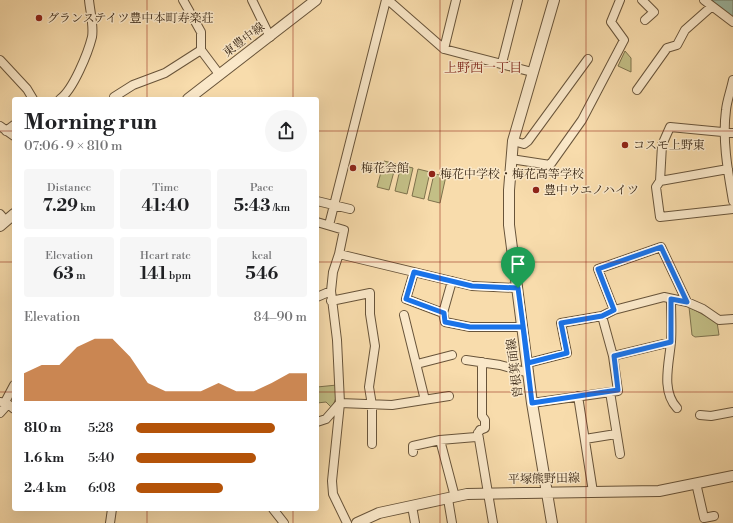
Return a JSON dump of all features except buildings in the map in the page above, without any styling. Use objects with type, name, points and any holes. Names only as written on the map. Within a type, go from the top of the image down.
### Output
[{"type":"street","points":[[63,97],[74,81],[92,36],[89,0]]},
{"type":"street","points":[[183,0],[201,32],[201,50],[220,74]]},
{"type":"street","points":[[252,0],[270,37]]},
{"type":"street","name":"東豊中線","points":[[191,97],[316,0]]},
{"type":"street","points":[[329,225],[387,0],[444,49],[532,72]]},
{"type":"street","points":[[444,49],[456,0]]},
{"type":"street","points":[[502,63],[518,0]]},
{"type":"street","name":"曽根箕面線","points":[[552,523],[532,403],[509,225],[513,141],[554,0]]},
{"type":"street","points":[[511,159],[550,165],[582,120],[624,40],[611,22],[620,0]]},
{"type":"street","points":[[642,0],[654,12],[645,20]]},
{"type":"street","points":[[704,0],[711,7],[733,22]]},
{"type":"street","points":[[637,90],[667,48],[677,45],[685,30],[711,7]]},
{"type":"street","points":[[114,97],[133,85],[165,73],[201,50]]},
{"type":"street","points":[[513,141],[524,144],[528,141],[588,59]]},
{"type":"street","points":[[0,60],[27,89],[32,97]]},
{"type":"street","points":[[733,80],[726,111],[729,133],[728,169],[733,200]]},
{"type":"street","points":[[729,133],[670,127],[662,145],[660,182],[656,187],[660,217],[733,209]]},
{"type":"street","points":[[3,129],[12,135]]},
{"type":"street","points":[[660,182],[728,169]]},
{"type":"street","points":[[319,201],[350,208]]},
{"type":"street","points":[[319,222],[344,230],[339,254],[333,272],[331,292],[337,340],[340,403],[332,481],[333,494],[347,523]]},
{"type":"street","points":[[614,310],[598,269],[661,247],[687,302]]},
{"type":"street","points":[[339,254],[472,286],[518,288]]},
{"type":"street","points":[[414,272],[406,299],[444,313]]},
{"type":"street","points":[[452,281],[444,313],[445,322],[470,327],[523,327]]},
{"type":"street","points":[[319,296],[331,292]]},
{"type":"street","points":[[331,301],[370,293],[370,314],[375,346],[368,387],[372,404],[372,444]]},
{"type":"street","points":[[466,360],[528,368],[567,353],[561,323],[602,316],[614,310],[664,297],[687,302],[703,309],[719,320],[733,319]]},
{"type":"street","points":[[671,299],[671,342],[667,370],[670,400],[677,408]]},
{"type":"street","points":[[404,315],[425,400]]},
{"type":"street","points":[[532,403],[618,390],[614,356],[602,316]]},
{"type":"street","points":[[614,356],[671,342]]},
{"type":"street","points":[[416,364],[452,355]]},
{"type":"street","points":[[413,452],[413,446],[440,440],[476,437],[478,433],[485,428],[485,420],[482,416],[482,362]]},
{"type":"street","points":[[0,413],[7,404],[12,390]]},
{"type":"street","points":[[610,392],[620,454]]},
{"type":"street","points":[[340,403],[392,405],[449,396]]},
{"type":"street","points":[[578,396],[593,492]]},
{"type":"street","points":[[319,421],[326,419],[340,403]]},
{"type":"street","points":[[700,415],[711,416],[733,412]]},
{"type":"street","points":[[478,433],[493,523]]},
{"type":"street","points":[[585,439],[616,434]]},
{"type":"street","points":[[440,440],[451,498],[452,523]]},
{"type":"street","name":"平塚熊野田線","points":[[357,523],[369,520],[379,513],[451,498],[488,493],[659,491],[733,476]]},
{"type":"street","points":[[696,483],[704,518],[714,516]]},
{"type":"street","points":[[412,506],[415,523]]},
{"type":"street","points":[[110,523],[112,511]]},
{"type":"street","points":[[275,511],[284,523]]},
{"type":"shaded area","points":[[709,0],[733,0],[733,19]]},
{"type":"shaded area","points":[[625,51],[631,58],[631,72],[618,66]]},
{"type":"shaded area","points":[[384,161],[396,164],[389,190],[377,187]]},
{"type":"shaded area","points":[[401,165],[413,168],[407,194],[395,191]]},
{"type":"shaded area","points":[[418,169],[430,172],[424,199],[412,196]]},
{"type":"shaded area","points":[[434,174],[446,176],[440,203],[428,200]]},
{"type":"shaded area","points":[[689,307],[717,322],[719,335],[695,337],[692,335]]},
{"type":"shaded area","points":[[337,385],[337,395],[332,408],[326,402],[319,403],[319,387]]},
{"type":"place","name":"グランステイツ豊中本町寿楽荘","points":[[39,18]]},
{"type":"place","name":"コスモ上野東","points":[[625,145]]},
{"type":"place","name":"梅花会館","points":[[353,168]]},
{"type":"place","name":"梅花中学校・梅花高等学校","points":[[432,174]]},
{"type":"place","name":"豊中ウエノハイツ","points":[[536,190]]},
{"type":"district","name":"上野西一丁目","points":[[483,68]]},
{"type":"route","points":[[661,247],[687,302],[671,299],[671,342],[614,356],[618,390],[532,403],[523,327],[470,327],[445,322],[444,313],[406,299],[414,272],[472,286],[518,288],[528,363],[567,353],[561,323],[602,316],[614,310],[598,269],[619,261],[639,256],[661,247]]}]
